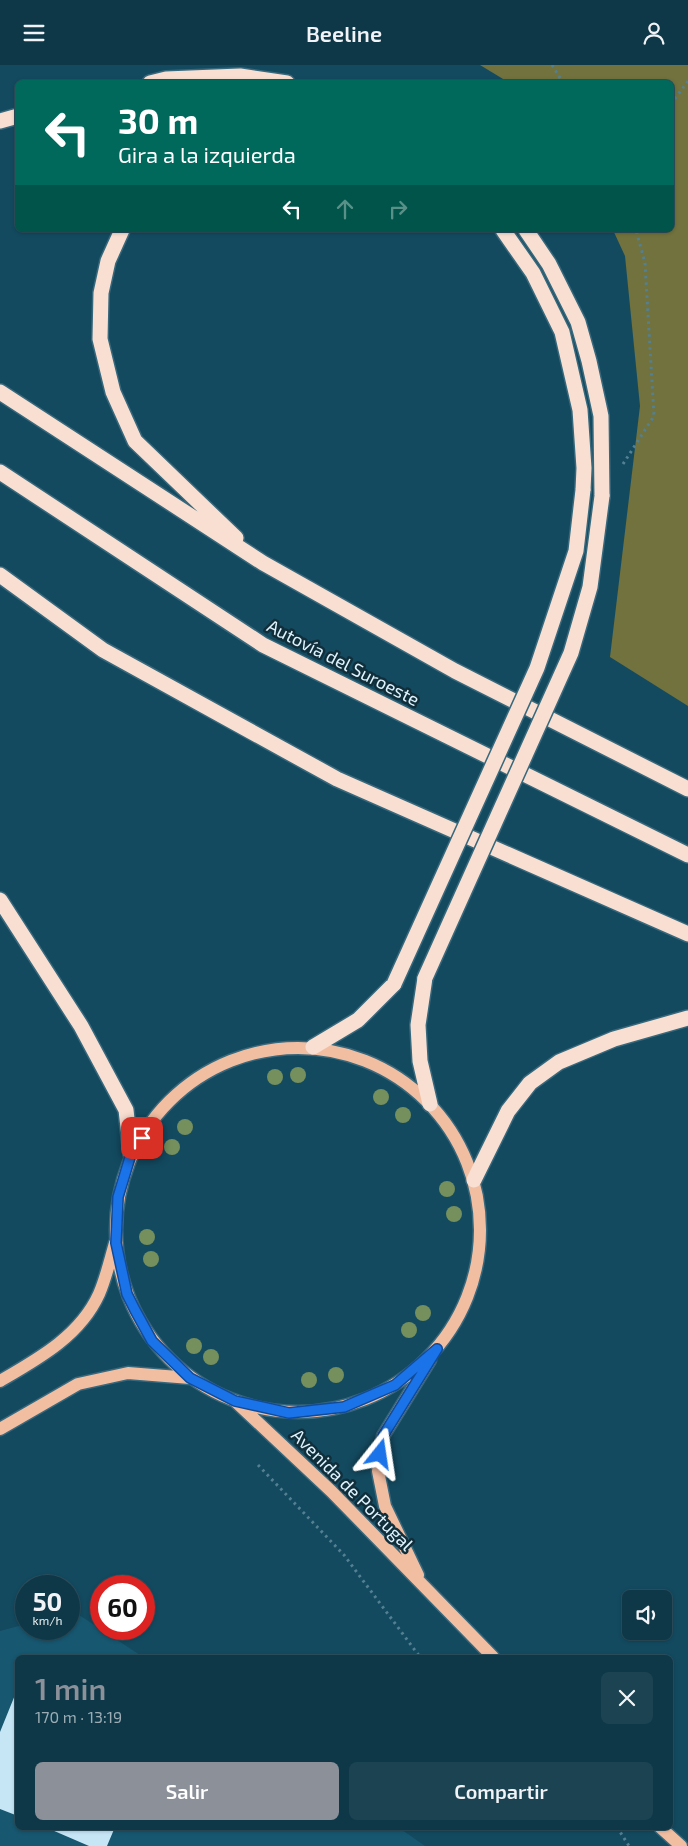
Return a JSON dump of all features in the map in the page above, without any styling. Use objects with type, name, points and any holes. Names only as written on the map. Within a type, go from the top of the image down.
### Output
[{"type":"highway","points":[[162,80],[240,76],[267,80]]},
{"type":"highway","points":[[0,121],[15,117]]},
{"type":"highway","points":[[121,232],[108,261],[101,293],[100,339],[113,392],[135,441],[263,563]]},
{"type":"highway","points":[[313,1047],[358,1020],[394,984],[537,668],[576,551],[584,468],[580,410],[562,332],[533,273],[504,232]]},
{"type":"highway","points":[[430,1104],[420,1061],[418,1025],[425,978],[570,653],[590,587],[602,496],[600,416],[589,361],[578,322],[549,263],[527,232]]},
{"type":"highway","points":[[0,392],[263,563],[455,671],[688,789]]},
{"type":"highway","name":"Autovía del Suroeste","points":[[0,472],[263,645],[688,855]]},
{"type":"highway","points":[[0,575],[103,650],[337,779],[688,934]]},
{"type":"highway","points":[[0,900],[82,1025],[126,1110],[131,1154]]},
{"type":"highway","points":[[474,1181],[508,1111],[530,1083],[558,1061],[614,1039],[688,1018]]},
{"type":"main road","points":[[313,1047],[376,1065],[430,1104],[456,1139],[474,1181],[480,1225],[476,1269],[462,1312],[437,1349],[395,1385],[344,1407],[289,1413],[235,1401],[190,1378],[152,1341],[127,1294],[116,1243],[118,1197],[131,1154],[162,1107],[205,1072],[257,1051],[313,1047]]},
{"type":"main road","points":[[0,1381],[45,1355],[83,1321],[99,1294],[116,1243]]},
{"type":"main road","name":"Avenida de Portugal","points":[[422,1585],[385,1506],[378,1471],[383,1436],[437,1349]]},
{"type":"main road","points":[[0,1429],[78,1384],[128,1373],[190,1378]]},
{"type":"main road","name":"Avenida de Portugal","points":[[235,1401],[331,1491],[491,1655]]},
{"type":"main road","points":[[663,1830],[681,1846]]},
{"type":"path","points":[[552,65],[561,80]]},
{"type":"path","points":[[674,100],[688,81]]},
{"type":"path","points":[[602,496],[654,416],[645,263],[637,232]]},
{"type":"path","points":[[258,1465],[344,1555],[419,1655]]},
{"type":"path","points":[[618,1830],[628,1846]]},
{"type":"shaded area","points":[[480,65],[688,65],[688,706],[610,657],[640,406],[625,256],[614,232],[674,232],[674,80],[505,80]]},
{"type":"shaded area","points":[[80,1616],[90,1622],[90,1640],[117,1640],[140,1655],[15,1655],[15,1830],[402,1830],[425,1846],[0,1846],[0,1631],[15,1627],[15,1640],[80,1640]]},
{"type":"building","points":[[15,1695],[15,1815],[0,1809],[0,1732]]},
{"type":"building","points":[[52,1830],[114,1830],[107,1846],[89,1846]]},
{"type":"route","points":[[142,1138],[131,1154],[118,1197],[116,1243],[127,1294],[152,1341],[190,1378],[235,1401],[289,1413],[344,1407],[395,1385],[437,1349],[383,1436],[380,1454]]}]
